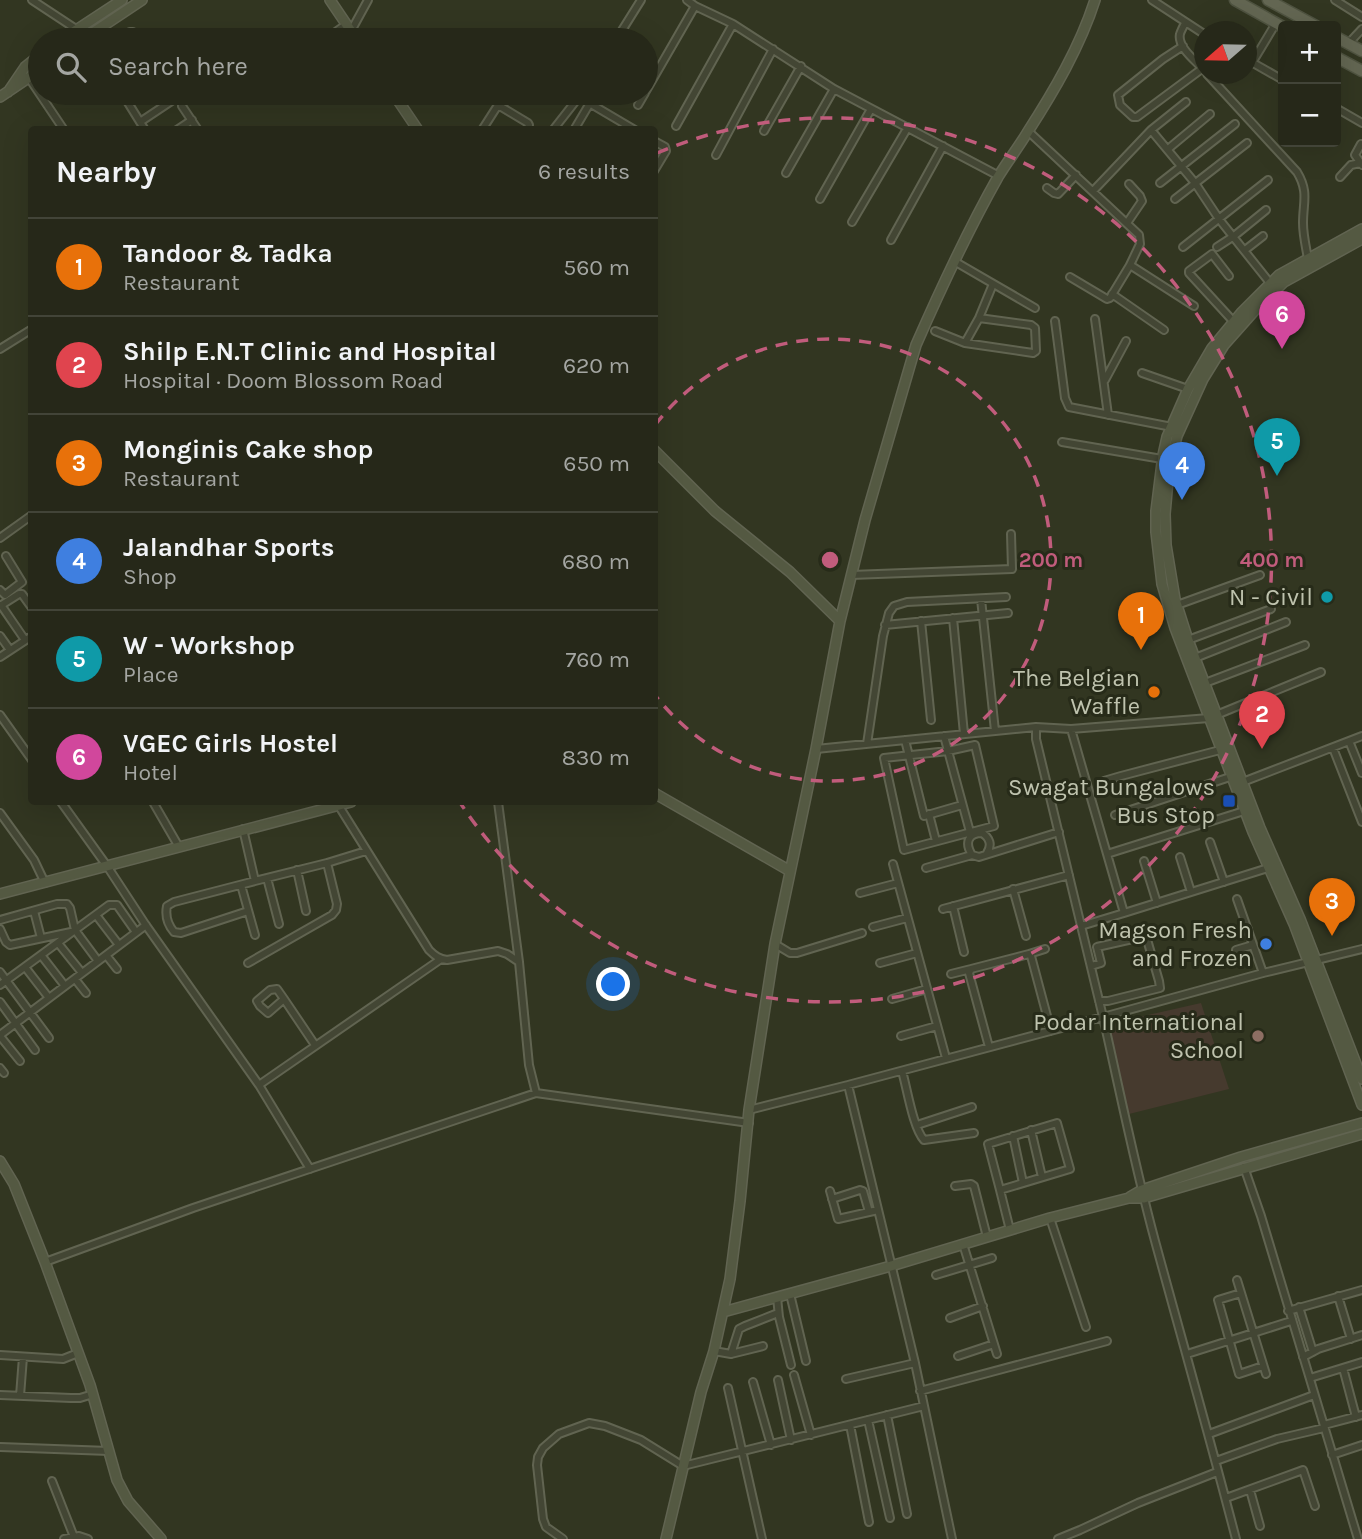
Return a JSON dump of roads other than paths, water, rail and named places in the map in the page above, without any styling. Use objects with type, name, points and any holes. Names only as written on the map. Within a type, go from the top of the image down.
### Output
[{"type":"main road","points":[[1235,0],[1278,24]]},
{"type":"main road","points":[[1268,0],[1307,21]]},
{"type":"main road","points":[[1341,40],[1362,51]]},
{"type":"main road","points":[[1341,60],[1362,71]]},
{"type":"street","points":[[32,0],[75,28]]},
{"type":"street","points":[[78,28],[122,0]]},
{"type":"street","points":[[102,28],[142,0]]},
{"type":"street","points":[[330,0],[349,28],[368,0]]},
{"type":"street","points":[[624,28],[640,0]]},
{"type":"street","points":[[687,0],[733,24],[834,89],[999,176]]},
{"type":"street","points":[[666,1539],[701,1392],[715,1351],[730,1279],[749,1110],[775,944],[840,621],[865,520],[916,345],[954,261],[999,176],[1080,40],[1095,0]]},
{"type":"street","points":[[1152,0],[1194,28]]},
{"type":"street","points":[[1335,0],[1362,17]]},
{"type":"street","points":[[658,70],[695,6]]},
{"type":"street","points":[[1185,23],[1179,37],[1183,47],[1194,59]]},
{"type":"street","points":[[676,126],[733,24]]},
{"type":"street","points":[[1257,51],[1278,26]]},
{"type":"street","points":[[1348,44],[1362,29]]},
{"type":"street","points":[[1183,47],[1129,85],[1118,95],[1120,104],[1137,117],[1194,78]]},
{"type":"street","points":[[716,155],[773,49]]},
{"type":"street","points":[[4,94],[28,65]]},
{"type":"street","points":[[1257,65],[1278,77]]},
{"type":"street","points":[[764,131],[801,66]]},
{"type":"street","points":[[4,94],[28,79]]},
{"type":"street","points":[[1217,84],[1302,180],[1305,194],[1303,224],[1308,258]]},
{"type":"street","points":[[786,173],[834,89]]},
{"type":"street","points":[[1094,190],[1151,130],[1186,102]]},
{"type":"street","points":[[47,105],[61,126]]},
{"type":"street","points":[[130,105],[142,126]]},
{"type":"street","points":[[140,122],[166,105]]},
{"type":"street","points":[[401,105],[415,126]]},
{"type":"street","points":[[485,126],[498,105],[528,123],[529,126]]},
{"type":"street","points":[[556,126],[572,105]]},
{"type":"street","points":[[576,126],[589,105]]},
{"type":"street","points":[[593,105],[628,126]]},
{"type":"street","points":[[182,106],[196,126]]},
{"type":"street","points":[[820,198],[871,109]]},
{"type":"street","points":[[1341,111],[1362,123]]},
{"type":"street","points":[[1168,149],[1210,114]]},
{"type":"street","points":[[183,126],[192,120]]},
{"type":"street","points":[[1160,183],[1235,124]]},
{"type":"street","points":[[852,222],[908,127]]},
{"type":"street","points":[[1151,130],[1195,183],[1219,219],[1270,283]]},
{"type":"street","points":[[1028,131],[1139,235],[1140,244],[1110,298],[1105,298],[1070,276]]},
{"type":"street","points":[[1175,199],[1247,143]]},
{"type":"street","points":[[658,144],[666,149],[658,164]]},
{"type":"street","points":[[1361,144],[1354,155],[1361,164]]},
{"type":"street","points":[[891,240],[943,146]]},
{"type":"street","points":[[1340,177],[1350,165],[1361,164]]},
{"type":"street","points":[[1047,188],[1058,194],[1076,175]]},
{"type":"street","points":[[1182,247],[1268,180]]},
{"type":"street","points":[[1127,223],[1142,199],[1129,184]]},
{"type":"street","points":[[1217,247],[1266,210]]},
{"type":"street","points":[[1362,229],[1308,258],[1282,278],[1256,309],[1205,358],[1172,426],[1156,500],[1156,532],[1162,583],[1205,684],[1220,750],[1259,828],[1294,924],[1362,1079]]},
{"type":"street","points":[[1245,250],[1263,236]]},
{"type":"street","points":[[1165,457],[1233,321],[1270,283],[1362,239]]},
{"type":"street","points":[[1228,276],[1211,254],[1189,271],[1233,321]]},
{"type":"street","points":[[954,261],[1035,308]]},
{"type":"street","points":[[1130,265],[1194,306]]},
{"type":"street","points":[[965,342],[979,318],[993,284]]},
{"type":"street","points":[[1112,295],[1164,330]]},
{"type":"street","points":[[935,331],[965,342],[1033,353],[1036,351],[1035,328],[1031,325],[979,318]]},
{"type":"street","points":[[1096,319],[1108,415]]},
{"type":"street","points":[[1055,321],[1067,404],[1073,409],[1172,426]]},
{"type":"street","points":[[0,349],[28,332]]},
{"type":"street","points":[[1104,382],[1126,341]]},
{"type":"street","points":[[1142,373],[1188,389]]},
{"type":"street","points":[[1062,442],[1165,457]]},
{"type":"street","points":[[658,454],[715,511],[790,572],[840,621]]},
{"type":"street","points":[[0,538],[28,518]]},
{"type":"street","points":[[851,575],[1012,569],[1010,534]]},
{"type":"street","points":[[0,590],[5,595],[22,582],[6,556]]},
{"type":"street","points":[[1172,602],[1260,575]]},
{"type":"street","points":[[0,657],[28,638],[1,606],[17,594],[22,594],[28,602]]},
{"type":"street","points":[[867,744],[885,625],[888,613],[894,606],[907,602],[1006,597]]},
{"type":"street","points":[[981,599],[995,731]]},
{"type":"street","points":[[1172,602],[1244,811],[1272,866]]},
{"type":"street","points":[[1188,640],[1271,609]]},
{"type":"street","points":[[885,625],[1007,613]]},
{"type":"street","points":[[953,618],[964,734]]},
{"type":"street","points":[[922,621],[931,720]]},
{"type":"street","points":[[1195,659],[1286,622]]},
{"type":"street","points":[[0,636],[10,650]]},
{"type":"street","points":[[1205,684],[1305,645]]},
{"type":"street","points":[[816,749],[1036,727],[1071,729],[1212,717],[1321,673]]},
{"type":"street","points":[[0,715],[28,754]]},
{"type":"street","points":[[0,730],[7,725]]},
{"type":"street","points":[[1036,727],[1036,739],[1143,1194],[1236,1539]]},
{"type":"street","points":[[1071,729],[1124,913]]},
{"type":"street","points":[[944,736],[970,832]]},
{"type":"street","points":[[1115,815],[1236,782],[1362,736]]},
{"type":"street","points":[[905,740],[924,816],[962,805]]},
{"type":"street","points":[[1349,741],[1362,774]]},
{"type":"street","points":[[975,746],[994,826],[904,850],[884,758],[909,755],[975,746]]},
{"type":"street","points":[[1333,748],[1362,822]]},
{"type":"street","points":[[1104,781],[1220,750]]},
{"type":"street","points":[[658,795],[790,871]]},
{"type":"street","points":[[63,805],[259,1084],[310,1169]]},
{"type":"street","points":[[155,805],[179,847]]},
{"type":"street","points":[[0,894],[330,805]]},
{"type":"street","points":[[338,805],[429,950],[447,960],[498,951],[519,962]]},
{"type":"street","points":[[498,805],[519,962],[529,1066],[536,1093]]},
{"type":"street","points":[[1107,854],[1244,811]]},
{"type":"street","points":[[0,813],[34,860],[45,883]]},
{"type":"street","points":[[929,814],[936,841]]},
{"type":"street","points":[[156,826],[164,821]]},
{"type":"street","points":[[243,830],[255,881]]},
{"type":"street","points":[[926,869],[972,855],[979,857],[1059,832]]},
{"type":"street","points":[[972,855],[968,841],[973,834],[978,833],[989,838],[987,853]]},
{"type":"street","points":[[1210,842],[1224,882]]},
{"type":"street","points":[[248,911],[181,933],[174,932],[165,914],[167,906],[174,902],[366,851]]},
{"type":"street","points":[[1180,857],[1191,892]]},
{"type":"street","points":[[1144,861],[1157,902]]},
{"type":"street","points":[[248,962],[337,910],[327,863]]},
{"type":"street","points":[[893,864],[946,1058]]},
{"type":"street","points":[[1081,926],[1272,866]]},
{"type":"street","points":[[297,870],[306,911]]},
{"type":"street","points":[[943,909],[1069,875]]},
{"type":"street","points":[[267,878],[279,924]]},
{"type":"street","points":[[860,893],[898,883]]},
{"type":"street","points":[[242,885],[255,934]]},
{"type":"street","points":[[1013,889],[1026,936]]},
{"type":"street","points":[[1237,899],[1263,973]]},
{"type":"street","points":[[0,920],[57,904],[66,904],[70,908],[74,931],[99,961]]},
{"type":"street","points":[[3,983],[109,905],[117,905],[136,932]]},
{"type":"street","points":[[953,906],[964,952]]},
{"type":"street","points":[[34,911],[41,938]]},
{"type":"street","points":[[96,915],[119,945]]},
{"type":"street","points":[[873,927],[907,918]]},
{"type":"street","points":[[20,1061],[0,1036],[146,925]]},
{"type":"street","points":[[0,929],[10,945],[74,931]]},
{"type":"street","points":[[1230,935],[1248,929]]},
{"type":"street","points":[[775,944],[790,953],[797,953],[862,933]]},
{"type":"street","points":[[1091,967],[1101,963],[1097,947],[1146,936],[1160,988],[1099,1001]]},
{"type":"street","points":[[58,943],[82,973]]},
{"type":"street","points":[[1236,950],[1253,945]]},
{"type":"street","points":[[951,974],[1045,949]]},
{"type":"street","points":[[749,1110],[1362,949]]},
{"type":"street","points":[[880,963],[917,953]]},
{"type":"street","points":[[1029,954],[1051,1031]]},
{"type":"street","points":[[41,955],[65,986]]},
{"type":"street","points":[[106,955],[117,969]]},
{"type":"street","points":[[259,1084],[441,959]]},
{"type":"street","points":[[1312,961],[1362,1105]]},
{"type":"street","points":[[25,967],[48,999]]},
{"type":"street","points":[[971,969],[969,973],[989,1047]]},
{"type":"street","points":[[0,972],[3,983],[30,1012],[49,1038]]},
{"type":"street","points":[[75,979],[86,993]]},
{"type":"street","points":[[892,999],[927,989]]},
{"type":"street","points":[[284,999],[316,1045]]},
{"type":"street","points":[[0,1002],[35,1050]]},
{"type":"street","points":[[901,1036],[937,1026]]},
{"type":"street","points":[[902,1071],[917,1125],[924,1140],[974,1133]]},
{"type":"street","points":[[848,1086],[915,1363],[952,1539]]},
{"type":"street","points":[[45,1262],[536,1093],[749,1123]]},
{"type":"street","points":[[917,1125],[972,1107]]},
{"type":"street","points":[[1000,1190],[1070,1169],[1057,1123],[988,1144],[1010,1230]]},
{"type":"street","points":[[1143,1194],[1241,1157],[1362,1123]]},
{"type":"street","points":[[1031,1130],[1042,1177]]},
{"type":"street","points":[[723,1311],[891,1266],[1050,1218],[1362,1134]]},
{"type":"street","points":[[1013,1136],[1023,1183]]},
{"type":"street","points":[[0,1161],[14,1184],[45,1262],[93,1394],[122,1492],[161,1539]]},
{"type":"street","points":[[1244,1167],[1358,1539]]},
{"type":"street","points":[[955,1186],[967,1183],[974,1186],[987,1237]]},
{"type":"street","points":[[869,1212],[863,1191],[831,1195],[838,1219],[878,1210]]},
{"type":"street","points":[[1050,1218],[1086,1327]]},
{"type":"street","points":[[963,1244],[998,1354]]},
{"type":"street","points":[[936,1275],[992,1258]]},
{"type":"street","points":[[1237,1280],[1266,1374]]},
{"type":"street","points":[[1288,1311],[1362,1290]]},
{"type":"street","points":[[1241,1293],[1218,1300],[1230,1341],[1240,1374],[1263,1366]]},
{"type":"street","points":[[790,1294],[806,1362]]},
{"type":"street","points":[[1338,1296],[1351,1339]]},
{"type":"street","points":[[776,1297],[791,1365]]},
{"type":"street","points":[[950,1318],[983,1306]]},
{"type":"street","points":[[1299,1307],[1313,1352]]},
{"type":"street","points":[[731,1354],[739,1329],[778,1313]]},
{"type":"street","points":[[1187,1354],[1291,1321]]},
{"type":"street","points":[[1303,1357],[1362,1335]]},
{"type":"street","points":[[920,1391],[1107,1341]]},
{"type":"street","points":[[958,1356],[995,1344]]},
{"type":"street","points":[[715,1351],[731,1354],[764,1346]]},
{"type":"street","points":[[0,1355],[63,1359],[78,1353]]},
{"type":"street","points":[[20,1396],[23,1357]]},
{"type":"street","points":[[1310,1378],[1362,1362]]},
{"type":"street","points":[[846,1379],[915,1363]]},
{"type":"street","points":[[1216,1461],[1277,1439],[1359,1416],[1343,1368]]},
{"type":"street","points":[[794,1376],[811,1434]]},
{"type":"street","points":[[778,1380],[791,1440]]},
{"type":"street","points":[[753,1382],[771,1445]]},
{"type":"street","points":[[728,1388],[762,1539]]},
{"type":"street","points":[[0,1395],[80,1398],[93,1394]]},
{"type":"street","points":[[1209,1434],[1314,1395]]},
{"type":"street","points":[[563,1539],[546,1527],[543,1519],[537,1465],[540,1452],[559,1434],[589,1423],[605,1426],[641,1440],[683,1466],[924,1406]]},
{"type":"street","points":[[887,1415],[907,1514]]},
{"type":"street","points":[[868,1420],[890,1518]]},
{"type":"street","points":[[850,1425],[869,1522]]},
{"type":"street","points":[[1332,1455],[1362,1445]]},
{"type":"street","points":[[0,1447],[108,1451]]},
{"type":"street","points":[[1226,1498],[1303,1470],[1315,1506]]},
{"type":"street","points":[[1058,1539],[1082,1534],[1138,1503],[1217,1472]]},
{"type":"street","points":[[52,1481],[74,1537]]},
{"type":"street","points":[[1250,1490],[1260,1526]]},
{"type":"street","points":[[64,1539],[88,1539]]},
{"type":"place","name":"VGEC Girls Hostel","points":[[1282,349]]},
{"type":"place","name":"W - Workshop","points":[[1277,476]]},
{"type":"place","name":"Jalandhar Sports","points":[[1182,500]]},
{"type":"place","name":"N - Civil","points":[[1327,597]]},
{"type":"place","name":"Tandoor & Tadka","points":[[1141,650]]},
{"type":"place","name":"The Belgian Waffle","points":[[1154,692]]},
{"type":"place","name":"Shilp E.N.T Clinic and Hospital","points":[[1262,749]]},
{"type":"place","name":"Swagat Bungalows Bus Stop","points":[[1229,801]]},
{"type":"place","name":"Monginis Cake shop","points":[[1332,936]]},
{"type":"place","name":"Magson Fresh and Frozen","points":[[1266,944]]},
{"type":"place","name":"Podar International School","points":[[1258,1036]]}]
